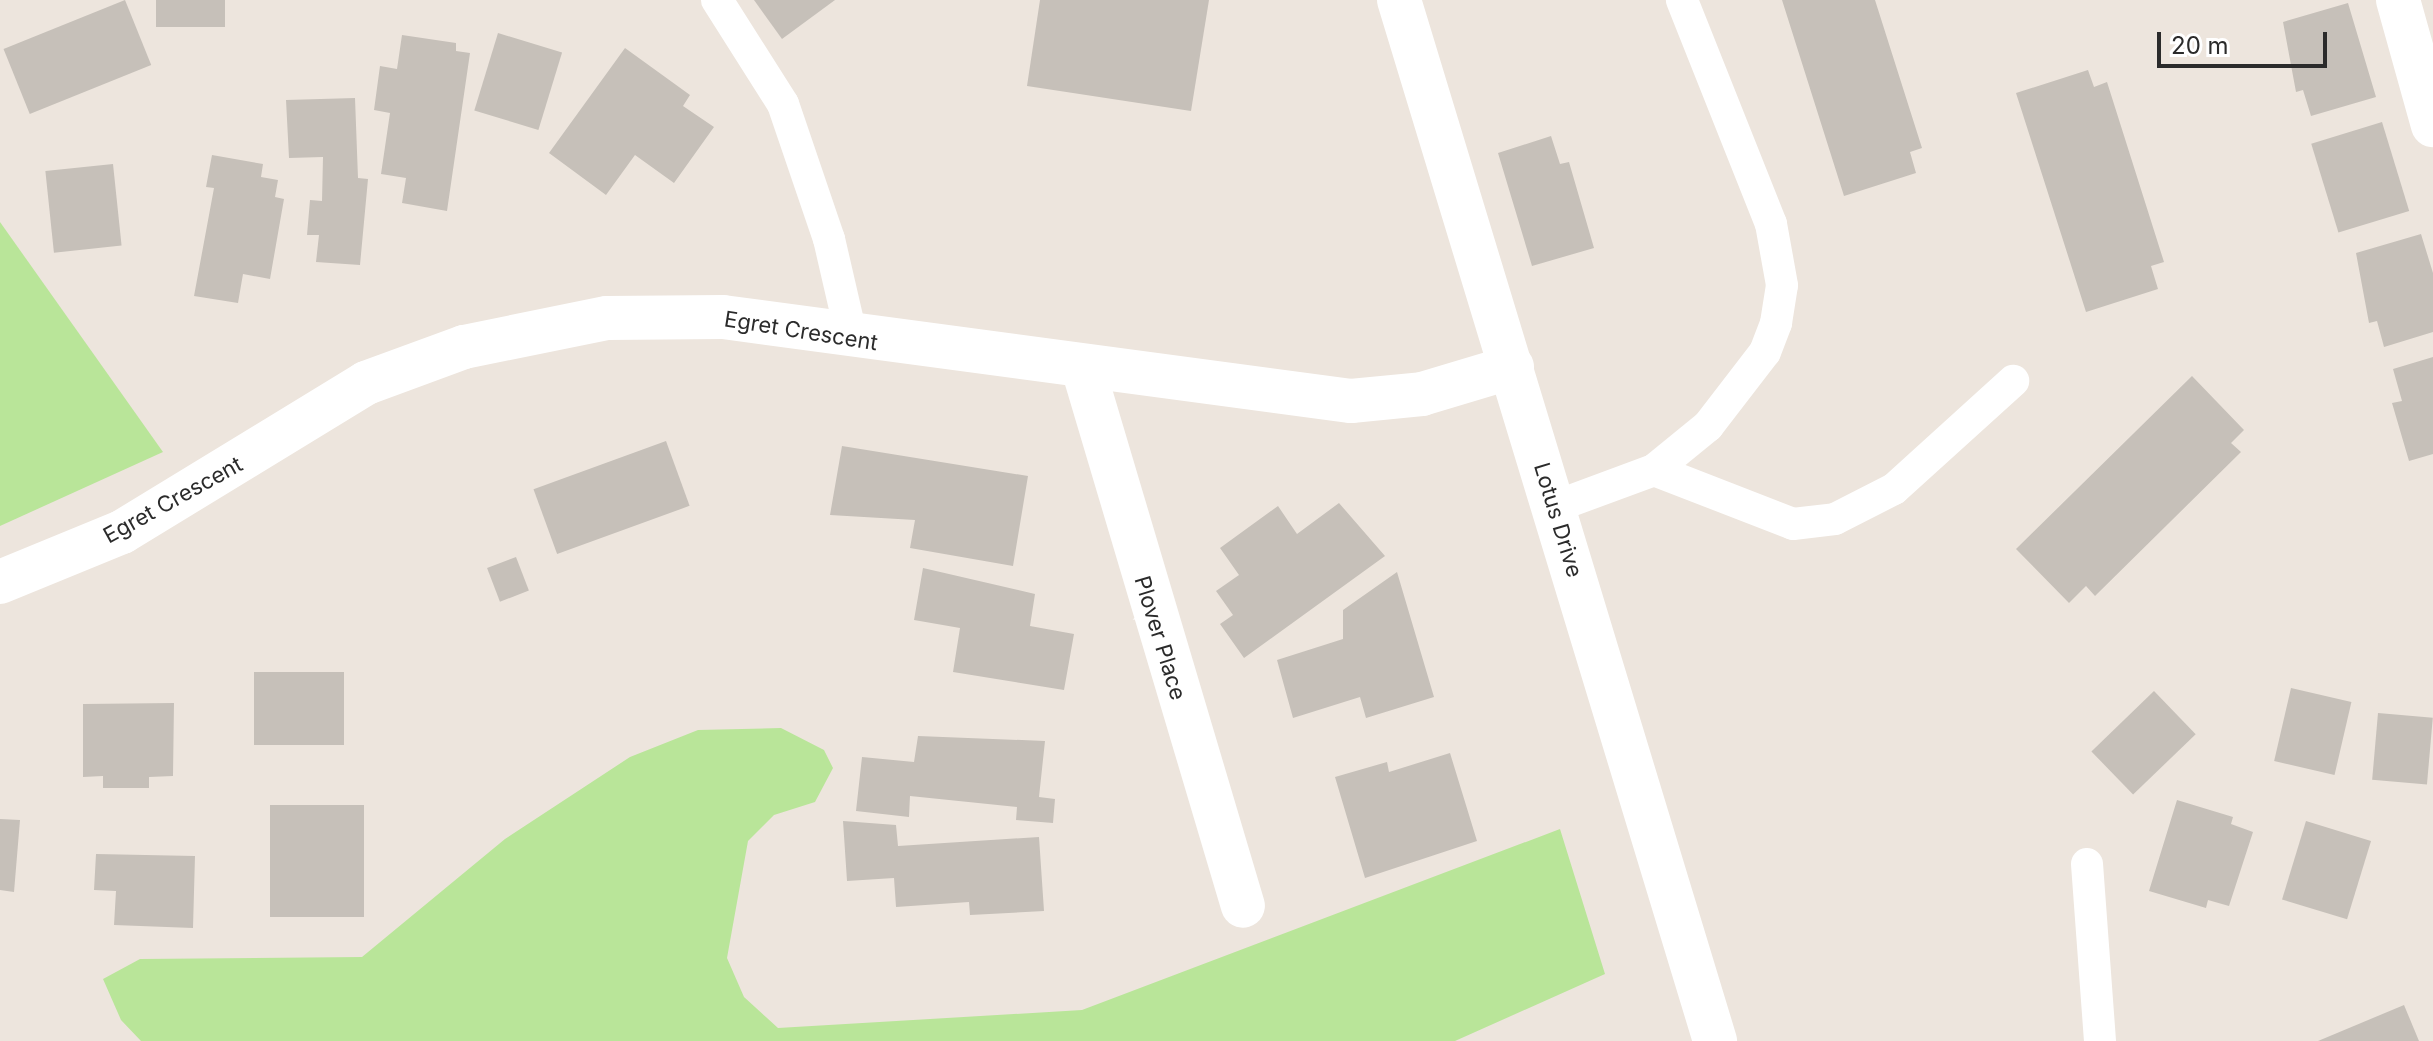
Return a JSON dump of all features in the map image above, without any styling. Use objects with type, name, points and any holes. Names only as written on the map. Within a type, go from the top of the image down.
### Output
[{"type":"street","name":"Lotus Drive","points":[[1399,0],[1715,1041]]},
{"type":"street","points":[[2398,0],[2433,125]]},
{"type":"street","name":"Egret Crescent","points":[[0,582],[122,532],[366,383],[464,347],[607,318],[723,317],[852,339],[1351,401],[1422,394],[1512,367]]},
{"type":"street","name":"Plover Place","points":[[1083,368],[1243,906]]},
{"type":"lane","points":[[717,0],[783,104],[829,239],[852,339]]},
{"type":"lane","points":[[1554,507],[1654,470],[1739,391],[1765,352],[1782,285],[1771,224],[1682,0]]},
{"type":"lane","points":[[1654,470],[1793,524],[1835,519],[1894,489],[2013,381]]},
{"type":"lane","points":[[2087,864],[2100,1041]]},
{"type":"green space","points":[[0,222],[163,452],[0,526]]},
{"type":"green space","points":[[781,728],[824,750],[833,768],[815,802],[774,815],[748,841],[727,958],[744,997],[778,1028],[1082,1010],[1560,829],[1605,974],[1455,1041],[141,1041],[121,1020],[103,979],[140,959],[362,957],[505,839],[630,757],[698,730]]},
{"type":"building","points":[[125,0],[151,65],[30,114],[4,49]]},
{"type":"building","points":[[156,0],[225,0],[225,27],[156,27]]},
{"type":"building","points":[[754,0],[835,0],[782,39]]},
{"type":"building","points":[[1040,0],[1209,0],[1191,111],[1027,86]]},
{"type":"building","points":[[1782,0],[1875,0],[1922,148],[1910,152],[1916,173],[1844,196]]},
{"type":"building","points":[[2348,3],[2376,97],[2311,116],[2303,90],[2296,92],[2283,22]]},
{"type":"building","points":[[498,33],[562,53],[538,130],[474,110]]},
{"type":"building","points":[[402,35],[456,43],[456,51],[470,53],[447,211],[402,203],[406,178],[381,174],[390,113],[374,110],[380,66],[397,69]]},
{"type":"building","points":[[625,48],[690,95],[683,106],[714,127],[674,183],[635,155],[606,195],[549,153]]},
{"type":"building","points":[[2088,70],[2094,87],[2107,82],[2164,262],[2151,266],[2158,289],[2086,312],[2016,93]]},
{"type":"building","points":[[355,98],[358,178],[368,179],[360,265],[316,262],[319,235],[307,235],[310,200],[322,201],[323,157],[289,158],[286,100]]},
{"type":"building","points":[[2382,122],[2409,211],[2338,233],[2311,144]]},
{"type":"building","points":[[1551,136],[1560,164],[1569,162],[1594,248],[1532,266],[1498,153]]},
{"type":"building","points":[[212,155],[263,164],[261,177],[278,180],[275,197],[284,199],[270,279],[243,274],[238,303],[194,296],[214,188],[206,187]]},
{"type":"building","points":[[113,164],[122,246],[54,253],[45,171]]},
{"type":"building","points":[[2421,234],[2433,273],[2433,332],[2384,347],[2377,321],[2369,323],[2356,253]]},
{"type":"building","points":[[2433,357],[2433,454],[2409,461],[2392,403],[2402,401],[2393,369]]},
{"type":"building","points":[[2192,376],[2244,430],[2231,443],[2241,452],[2095,596],[2086,586],[2069,603],[2016,549]]},
{"type":"building","points":[[666,441],[690,506],[557,554],[534,489]]},
{"type":"building","points":[[842,446],[1028,476],[1013,566],[910,548],[915,520],[830,515]]},
{"type":"building","points":[[1339,503],[1385,556],[1244,658],[1220,624],[1233,615],[1216,591],[1239,575],[1220,548],[1278,506],[1297,534]]},
{"type":"building","points":[[516,557],[529,591],[500,602],[487,568]]},
{"type":"building","points":[[923,568],[1035,594],[1030,626],[1074,634],[1064,690],[953,672],[960,628],[914,620]]},
{"type":"building","points":[[1397,572],[1434,697],[1366,718],[1360,697],[1293,718],[1277,660],[1343,639],[1343,610]]},
{"type":"building","points":[[254,672],[344,672],[344,745],[254,745]]},
{"type":"building","points":[[2291,688],[2351,702],[2335,775],[2274,761]]},
{"type":"building","points":[[2154,691],[2196,734],[2133,795],[2091,751]]},
{"type":"building","points":[[174,703],[173,776],[149,777],[149,788],[103,788],[103,776],[83,777],[83,704]]},
{"type":"building","points":[[2378,713],[2433,718],[2427,785],[2372,780]]},
{"type":"building","points":[[918,736],[1045,741],[1039,797],[1055,799],[1053,823],[1016,820],[1017,807],[910,796],[909,817],[856,811],[862,757],[914,762]]},
{"type":"building","points":[[1450,753],[1477,841],[1365,878],[1335,777],[1387,762],[1389,772]]},
{"type":"building","points":[[2177,800],[2233,817],[2231,824],[2253,832],[2229,906],[2208,900],[2206,908],[2149,891]]},
{"type":"building","points":[[270,805],[364,805],[364,917],[270,917]]},
{"type":"building","points":[[0,819],[20,820],[14,892],[0,890]]},
{"type":"building","points":[[843,821],[896,825],[898,846],[1039,837],[1044,911],[970,915],[969,902],[896,907],[894,878],[847,881]]},
{"type":"building","points":[[2306,821],[2371,841],[2347,919],[2282,899]]},
{"type":"building","points":[[96,854],[195,856],[193,928],[114,925],[116,891],[94,890]]},
{"type":"building","points":[[2404,1005],[2419,1041],[2318,1041]]}]
